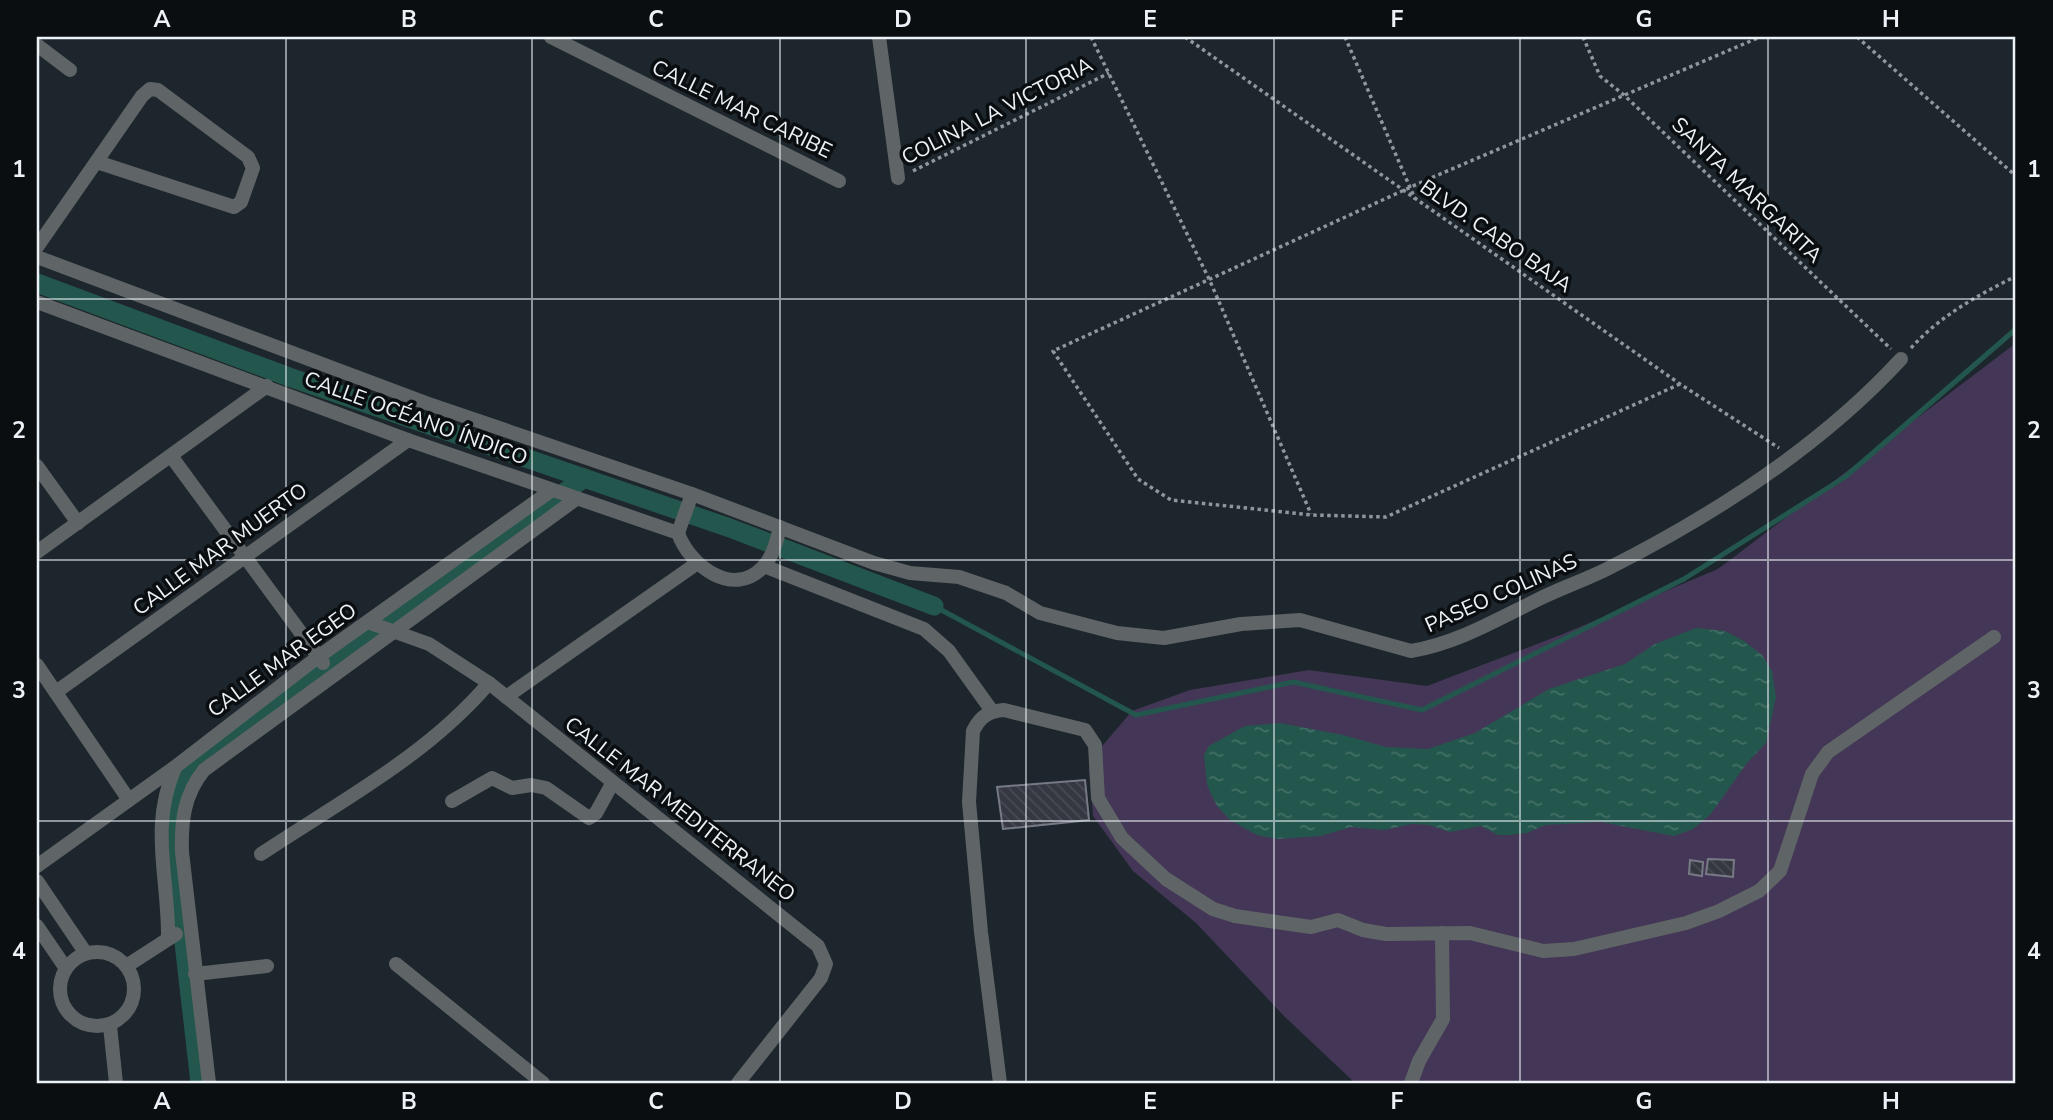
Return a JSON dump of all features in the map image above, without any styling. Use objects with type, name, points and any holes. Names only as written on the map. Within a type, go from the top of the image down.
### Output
[{"type":"street","name":"CALLE MAR CARIBE","points":[[551,37],[839,181]]},
{"type":"street","points":[[879,37],[898,178]]},
{"type":"street","points":[[37,45],[70,70]]},
{"type":"street","points":[[37,247],[142,96],[153,88],[248,157],[253,168],[241,202],[234,207],[97,162]]},
{"type":"street","name":"CALLE OCÉANO ÍNDICO","points":[[37,257],[426,403],[685,514]]},
{"type":"street","name":"CALLE OCÉANO ÍNDICO","points":[[37,302],[408,440],[576,499],[685,514],[779,532]]},
{"type":"street","name":"PASEO COLINAS","points":[[779,532],[910,573],[958,578],[1006,593],[1040,613],[1117,633],[1164,638],[1241,624],[1300,620],[1411,652],[1430,649],[1468,633],[1605,570],[1696,520],[1834,425],[1901,359]]},
{"type":"street","points":[[37,552],[267,386]]},
{"type":"street","name":"CALLE MAR MUERTO","points":[[57,692],[408,440]]},
{"type":"street","points":[[170,456],[318,658],[332,673]]},
{"type":"street","points":[[37,466],[78,523]]},
{"type":"street","name":"CALLE MAR EGEO","points":[[37,866],[175,767],[318,658],[553,490]]},
{"type":"street","name":"CALLE MAR EGEO","points":[[189,927],[181,830],[191,787],[204,770],[332,673],[576,499]]},
{"type":"street","points":[[685,514],[683,546],[696,564],[719,576],[732,579],[752,574],[768,560],[779,532]]},
{"type":"street","points":[[768,560],[924,629],[949,651],[992,711]]},
{"type":"street","points":[[506,697],[696,564]]},
{"type":"street","name":"CALLE MAR MEDITERRANEO","points":[[370,623],[429,644],[489,683],[612,784],[699,848],[814,941],[826,964],[821,978],[738,1083]]},
{"type":"street","points":[[1000,1083],[989,1010],[969,802],[973,731],[978,722],[992,711],[1004,710],[1085,730],[1095,745],[1098,798],[1122,838],[1166,879],[1213,909],[1311,927],[1338,920],[1363,930],[1386,934],[1484,935],[1520,947],[1558,951],[1686,923],[1744,899],[1770,882],[1780,871],[1812,774],[1828,752],[1994,637]]},
{"type":"street","points":[[37,665],[129,800]]},
{"type":"street","points":[[261,854],[417,750],[458,718],[489,683]]},
{"type":"street","points":[[169,939],[160,832],[164,793],[175,767]]},
{"type":"street","points":[[452,801],[492,778],[512,788],[531,785],[546,788],[589,818],[596,813],[612,784]]},
{"type":"street","points":[[37,881],[85,952]]},
{"type":"street","points":[[37,926],[65,967]]},
{"type":"street","points":[[128,965],[189,927],[209,1083]]},
{"type":"street","points":[[1411,1083],[1419,1061],[1443,1020],[1442,933]]},
{"type":"street","points":[[85,952],[108,952],[128,965],[136,988],[129,1011],[110,1026],[86,1026],[67,1012],[59,990],[65,967],[85,952]]},
{"type":"street","points":[[396,964],[543,1083]]},
{"type":"street","points":[[195,974],[267,966]]},
{"type":"street","points":[[110,1026],[116,1083]]},
{"type":"path","points":[[1091,37],[1210,281],[1312,515]]},
{"type":"path","name":"BLVD. CABO BAJA","points":[[1185,37],[1680,384],[1792,456]]},
{"type":"path","points":[[1345,37],[1416,200]]},
{"type":"path","name":"SANTA MARGARITA","points":[[1583,37],[1600,76],[1624,95],[1901,359]]},
{"type":"path","points":[[1680,384],[1386,517],[1312,515],[1171,500],[1138,479],[1053,351],[1410,187],[1760,37]]},
{"type":"path","points":[[1857,37],[2016,176]]},
{"type":"path","name":"COLINA LA VICTORIA","points":[[898,178],[1110,73]]},
{"type":"path","points":[[1901,359],[1928,330],[1965,303],[2016,276]]},
{"type":"shaded area","points":[[2016,343],[2016,1083],[1355,1083],[1284,1016],[1196,923],[1133,871],[1093,816],[1089,768],[1103,745],[1132,711],[1190,690],[1309,670],[1427,686],[1563,634],[1718,569]]},
{"type":"water","points":[[1696,628],[1725,631],[1762,655],[1772,671],[1776,697],[1766,743],[1747,763],[1710,815],[1693,829],[1674,836],[1601,822],[1545,825],[1527,833],[1510,835],[1498,835],[1481,826],[1450,832],[1429,825],[1412,824],[1384,830],[1351,827],[1321,836],[1277,839],[1257,835],[1230,820],[1217,806],[1207,785],[1204,755],[1209,746],[1245,726],[1280,723],[1343,735],[1386,747],[1428,749],[1475,733],[1549,689],[1625,664],[1655,644]]},
{"type":"building","points":[[1085,780],[1089,820],[1003,829],[997,787]]},
{"type":"building","points":[[1708,859],[1734,860],[1733,877],[1706,874]]},
{"type":"building","points":[[1690,860],[1703,862],[1702,876],[1689,874]]},
{"type":"waterway","points":[[37,283],[289,377],[730,528],[934,606]]},
{"type":"waterway","points":[[934,606],[1136,715],[1293,682],[1422,710],[1684,579],[1845,477],[2016,329]]},
{"type":"waterway","points":[[200,1083],[172,838],[177,799],[194,766],[584,478]]}]
